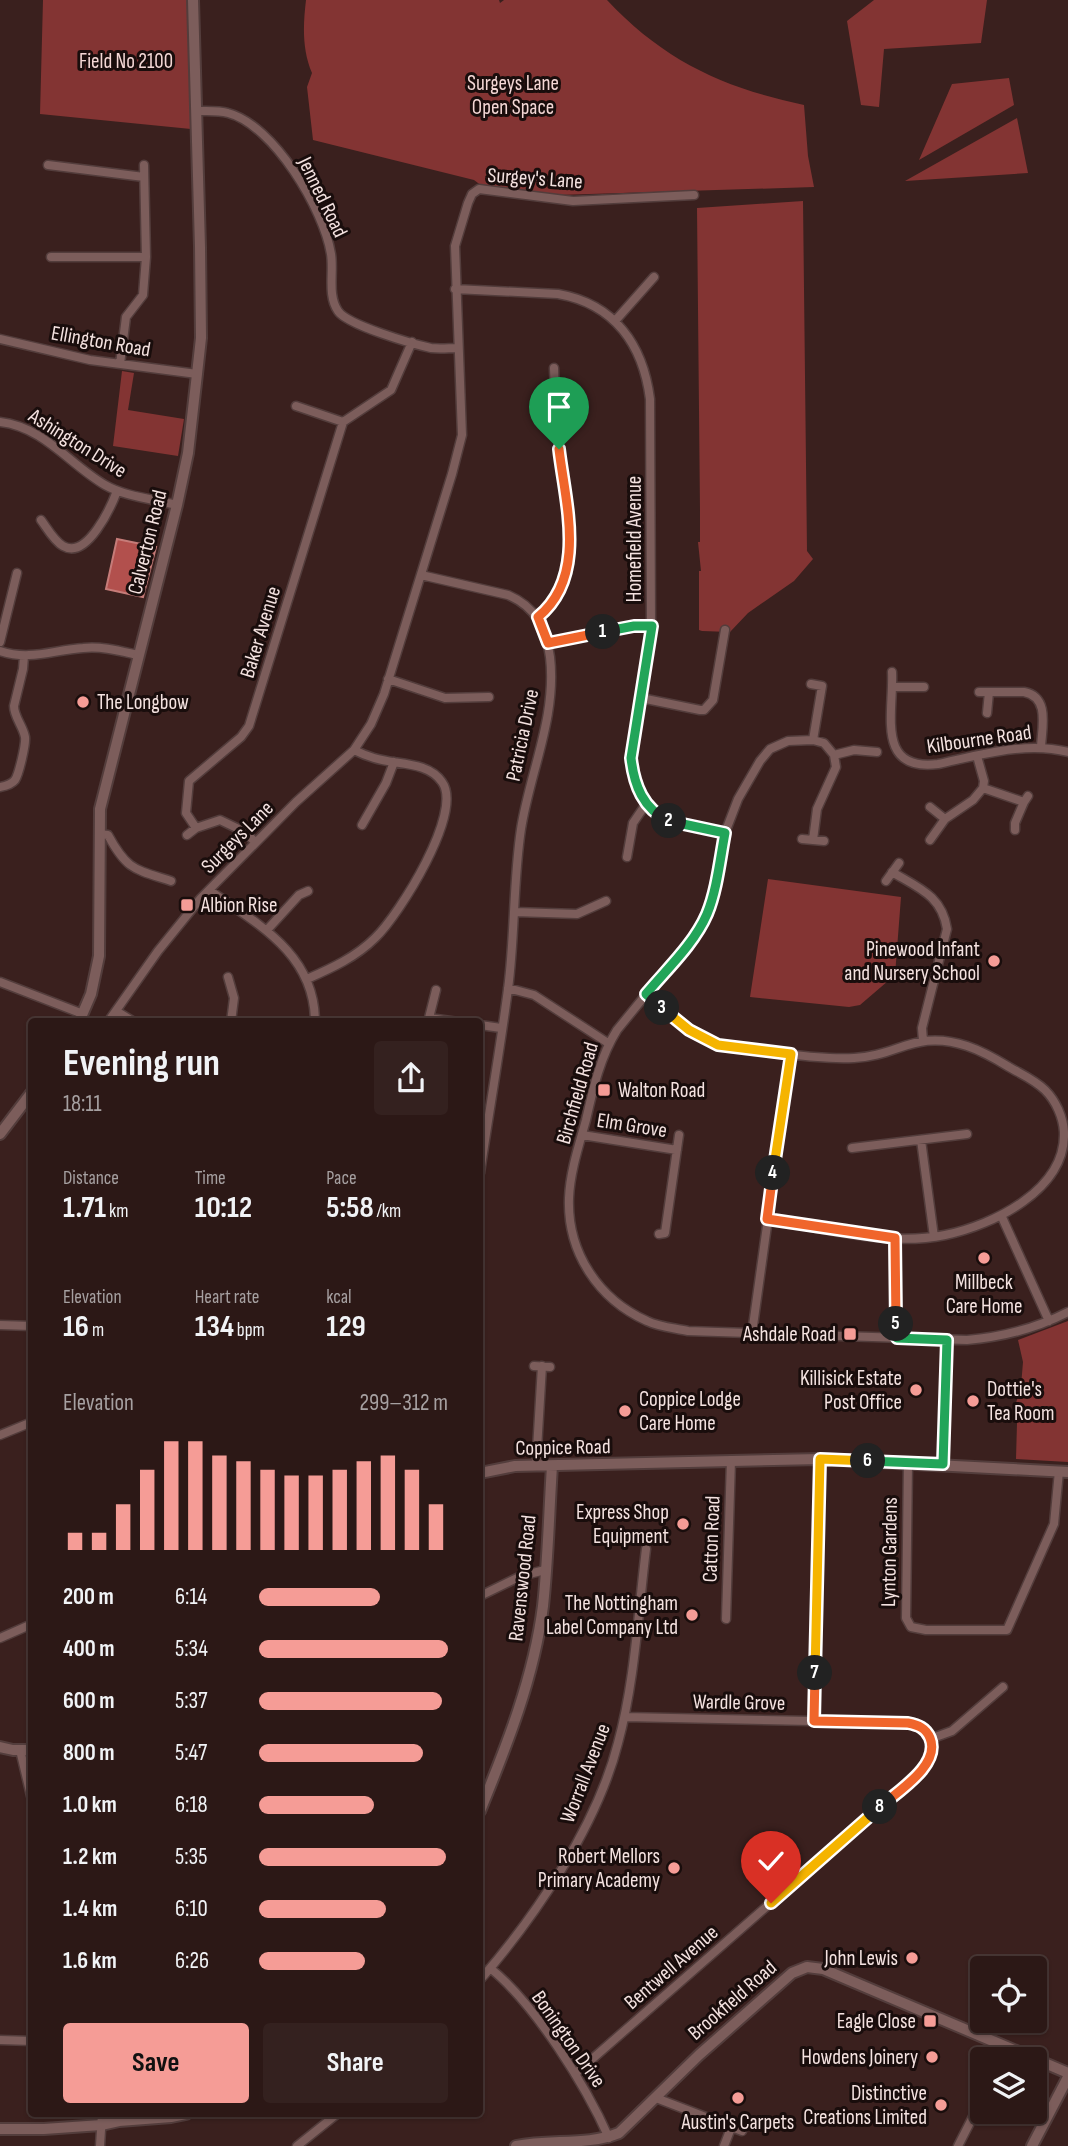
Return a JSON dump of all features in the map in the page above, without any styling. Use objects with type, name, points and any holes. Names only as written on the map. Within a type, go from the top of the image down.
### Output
[{"type":"street","name":"Calverton Road","points":[[81,1018],[91,994],[99,956],[100,809],[177,505],[188,453],[197,374],[201,325],[193,0]]},
{"type":"street","name":"Jenned Road","points":[[196,111],[229,113],[245,120],[270,139],[288,162],[320,220],[332,256],[332,293],[339,313],[354,323],[431,348],[458,348]]},
{"type":"street","points":[[48,165],[144,177]]},
{"type":"street","points":[[120,364],[126,317],[143,295],[146,257],[144,165]]},
{"type":"street","name":"Surgey's Lane","points":[[455,289],[455,246],[468,203],[472,194],[479,189],[573,201],[694,195]]},
{"type":"street","points":[[51,257],[146,257]]},
{"type":"street","points":[[615,321],[653,283]]},
{"type":"street","name":"Homefield Avenue","points":[[455,289],[565,295],[586,303],[615,321],[630,338],[644,367],[650,399],[652,626],[631,758],[636,783],[646,804]]},
{"type":"street","name":"Surgeys Lane","points":[[111,1018],[158,951],[209,890],[255,842],[354,750],[372,724],[421,575],[461,435],[455,289]]},
{"type":"street","name":"Ellington Road","points":[[0,339],[81,358],[197,374]]},
{"type":"street","points":[[296,406],[343,422],[391,390],[412,342]]},
{"type":"street","points":[[421,575],[508,595],[526,604],[538,617],[552,601],[563,579],[570,536],[568,505],[551,400],[554,368]]},
{"type":"street","name":"Ashington Drive","points":[[0,422],[16,424],[36,434],[89,474],[117,491],[177,505]]},
{"type":"street","name":"Baker Avenue","points":[[196,828],[186,813],[189,781],[241,737],[249,726],[343,422]]},
{"type":"street","points":[[55,519],[43,524],[63,546],[80,546],[105,520],[117,491]]},
{"type":"street","points":[[0,642],[17,573]]},
{"type":"street","name":"Patricia Drive","points":[[483,1153],[508,988],[516,871],[527,797],[549,709],[551,674],[548,643],[538,617]]},
{"type":"street","points":[[548,643],[634,626],[652,626]]},
{"type":"street","points":[[641,698],[704,710],[713,700],[725,630]]},
{"type":"street","points":[[0,651],[24,656],[90,647],[138,654]]},
{"type":"street","points":[[721,650],[733,652]]},
{"type":"street","points":[[0,787],[15,779],[25,743],[25,735],[14,711],[24,656]]},
{"type":"street","name":"Kilbourne Road","points":[[892,672],[891,737],[902,758],[914,765],[923,766],[1041,747],[1068,752]]},
{"type":"street","points":[[388,679],[445,698],[489,697]]},
{"type":"street","points":[[811,684],[822,681],[813,740],[824,743],[834,755],[836,768],[817,809],[813,839]]},
{"type":"street","points":[[893,687],[924,687]]},
{"type":"street","points":[[979,692],[1024,692],[1037,699],[1042,707],[1041,747]]},
{"type":"street","points":[[987,713],[989,692]]},
{"type":"street","name":"Birchfield Road","points":[[813,740],[788,741],[770,749],[748,780],[725,833],[706,916],[608,1044],[582,1135],[569,1197],[570,1223],[582,1261],[606,1294],[622,1308],[648,1322],[688,1331],[947,1340],[1009,1334],[1068,1312]]},
{"type":"street","points":[[307,979],[343,963],[383,930],[412,889],[431,851],[447,807],[447,790],[436,775],[427,769],[373,758],[354,750]]},
{"type":"street","points":[[834,755],[854,750],[877,752]]},
{"type":"street","points":[[930,840],[945,819],[973,800],[983,788],[984,781],[977,756]]},
{"type":"street","points":[[362,825],[386,783],[394,762]]},
{"type":"street","points":[[983,788],[1026,799],[1015,822],[1015,830]]},
{"type":"street","points":[[627,857],[633,823],[646,804],[674,823],[725,833]]},
{"type":"street","points":[[930,807],[945,819]]},
{"type":"street","points":[[187,835],[196,828],[220,820],[245,832],[255,842]]},
{"type":"street","points":[[99,834],[108,835],[120,858],[133,867],[171,881]]},
{"type":"street","points":[[802,839],[824,841]]},
{"type":"street","points":[[886,881],[899,863]]},
{"type":"street","points":[[892,872],[933,897],[943,910],[946,920],[947,929],[922,1028],[923,1041]]},
{"type":"street","points":[[209,890],[267,930],[298,962],[307,979],[315,1018]]},
{"type":"street","points":[[267,930],[299,895],[308,891]]},
{"type":"street","points":[[515,912],[577,914],[606,900]]},
{"type":"street","points":[[228,977],[234,998],[232,1018]]},
{"type":"street","points":[[0,982],[81,1018]]},
{"type":"street","points":[[508,988],[534,995],[608,1044]]},
{"type":"street","points":[[429,1018],[436,990]]},
{"type":"street","points":[[646,994],[704,1040],[733,1048],[861,1058],[923,1041],[952,1041],[990,1056],[1037,1083],[1045,1090],[1061,1117],[1064,1138],[1054,1172],[1035,1192],[1001,1215],[963,1231],[934,1237],[895,1238],[767,1219]]},
{"type":"street","points":[[116,1011],[127,1018]]},
{"type":"street","points":[[483,1025],[502,1028]]},
{"type":"street","points":[[752,1333],[791,1054]]},
{"type":"street","points":[[0,1134],[28,1097]]},
{"type":"street","points":[[21,1105],[28,1101]]},
{"type":"street","points":[[852,1148],[967,1134]]},
{"type":"street","name":"Elm Grove","points":[[582,1135],[677,1150]]},
{"type":"street","name":"Elm Grove","points":[[659,1234],[664,1233],[679,1135]]},
{"type":"street","points":[[921,1140],[934,1237]]},
{"type":"street","points":[[1001,1215],[1049,1321]]},
{"type":"street","points":[[895,1238],[897,1338]]},
{"type":"street","points":[[0,1325],[28,1326]]},
{"type":"street","points":[[943,1464],[947,1340]]},
{"type":"street","points":[[536,1466],[542,1366]]},
{"type":"street","points":[[0,1435],[28,1423]]},
{"type":"street","points":[[814,1721],[820,1459]]},
{"type":"street","name":"Coppice Road","points":[[483,1471],[515,1466],[820,1459],[1064,1472]]},
{"type":"street","name":"Catton Road","points":[[726,1619],[731,1460]]},
{"type":"street","name":"Lynton Gardens","points":[[908,1462],[906,1618],[911,1627],[926,1630],[1007,1630],[1055,1524],[1064,1472]]},
{"type":"street","name":"Ravenswood Road","points":[[483,1803],[528,1678],[543,1605],[552,1466]]},
{"type":"street","name":"Worrall Avenue","points":[[483,1976],[550,1888],[592,1812],[618,1747],[625,1717],[646,1549]]},
{"type":"street","points":[[483,1595],[521,1576],[545,1570]]},
{"type":"street","points":[[0,1638],[28,1626]]},
{"type":"street","points":[[930,1739],[952,1731],[1003,1687]]},
{"type":"street","name":"Wardle Grove","points":[[625,1717],[908,1723],[925,1730],[930,1739]]},
{"type":"street","name":"Bentwell Avenue","points":[[575,2074],[926,1767],[932,1755],[930,1739]]},
{"type":"street","points":[[1,1747],[26,1750]]},
{"type":"street","name":"Brookfield Road","points":[[516,2146],[590,2144],[609,2138],[628,2125],[737,2020],[792,1973],[807,1967],[823,1969],[1008,2047]]},
{"type":"street","name":"Bonington Drive","points":[[490,1968],[505,1979],[522,2000],[575,2074],[609,2138]]},
{"type":"street","points":[[0,2040],[28,2041]]},
{"type":"street","name":"Brookfield Road","points":[[1047,2065],[1068,2075]]},
{"type":"street","points":[[1032,2146],[1068,2075]]},
{"type":"street","points":[[656,2098],[742,2131]]},
{"type":"street","points":[[0,2129],[44,2129],[102,2120],[175,2117]]},
{"type":"street","points":[[297,2146],[333,2117]]},
{"type":"street","points":[[100,2146],[102,2120]]},
{"type":"street","points":[[958,2146],[970,2122]]},
{"type":"street","points":[[724,2146],[731,2128]]},
{"type":"green space","name":"Field No 2100","points":[[43,0],[189,0],[191,129],[40,114]]},
{"type":"green space","name":"Surgeys Lane Open Space","points":[[306,0],[499,0],[500,3],[504,0],[607,0],[651,40],[697,69],[747,90],[804,105],[808,156],[814,187],[558,195],[482,186],[474,180],[313,140],[307,87],[312,73],[304,37]]},
{"type":"green space","points":[[874,0],[987,0],[981,43],[884,49],[879,107],[861,105],[847,21]]},
{"type":"green space","points":[[1009,78],[1014,105],[919,160],[952,84]]},
{"type":"green space","points":[[1017,118],[1028,173],[905,181]]},
{"type":"green space","points":[[803,201],[807,551],[813,559],[794,581],[748,613],[730,632],[702,631],[699,630],[701,571],[698,542],[697,208]]},
{"type":"green space","points":[[122,371],[134,373],[128,410],[184,419],[178,456],[113,446]]},
{"type":"green space","points":[[768,879],[901,897],[895,975],[860,1005],[849,1007],[750,997]]},
{"type":"green space","points":[[1068,1321],[1068,1462],[1016,1459],[1017,1423],[1014,1410],[1021,1386],[1023,1362],[1018,1340]]},
{"type":"shaded area","points":[[117,539],[156,547],[143,597],[106,589]]},
{"type":"place","name":"The Longbow","points":[[83,702]]},
{"type":"place","name":"Albion Rise","points":[[187,905]]},
{"type":"place","name":"Pinewood Infant and Nursery School","points":[[994,961]]},
{"type":"place","name":"Walton Road","points":[[604,1090]]},
{"type":"place","name":"Millbeck Care Home","points":[[984,1258]]},
{"type":"place","name":"Ashdale Road","points":[[850,1334]]},
{"type":"place","name":"Killisick Estate Post Office","points":[[916,1390]]},
{"type":"place","name":"Dottie's Tea Room","points":[[973,1401]]},
{"type":"place","name":"Coppice Lodge Care Home","points":[[625,1411]]},
{"type":"place","name":"Express Shop Equipment","points":[[683,1524]]},
{"type":"place","name":"The Nottingham Label Company Ltd","points":[[692,1615]]},
{"type":"place","name":"Robert Mellors Primary Academy","points":[[674,1868]]},
{"type":"place","name":"John Lewis","points":[[912,1958]]},
{"type":"place","name":"Eagle Close","points":[[930,2021]]},
{"type":"place","name":"Howdens Joinery","points":[[932,2057]]},
{"type":"place","name":"Austin's Carpets","points":[[738,2098]]},
{"type":"place","name":"Distinctive Creations Limited","points":[[941,2105]]},
{"type":"route","points":[[559,449],[570,536],[563,579],[552,601],[538,617],[548,643],[634,626],[652,626],[631,758],[639,792],[646,804],[664,819],[725,833],[706,916],[698,930],[646,994],[704,1040],[733,1048],[791,1054],[767,1219],[895,1238],[897,1338],[947,1340],[943,1464],[820,1459],[814,1721],[913,1724],[925,1730],[933,1748],[932,1755],[926,1767],[771,1903]]}]
